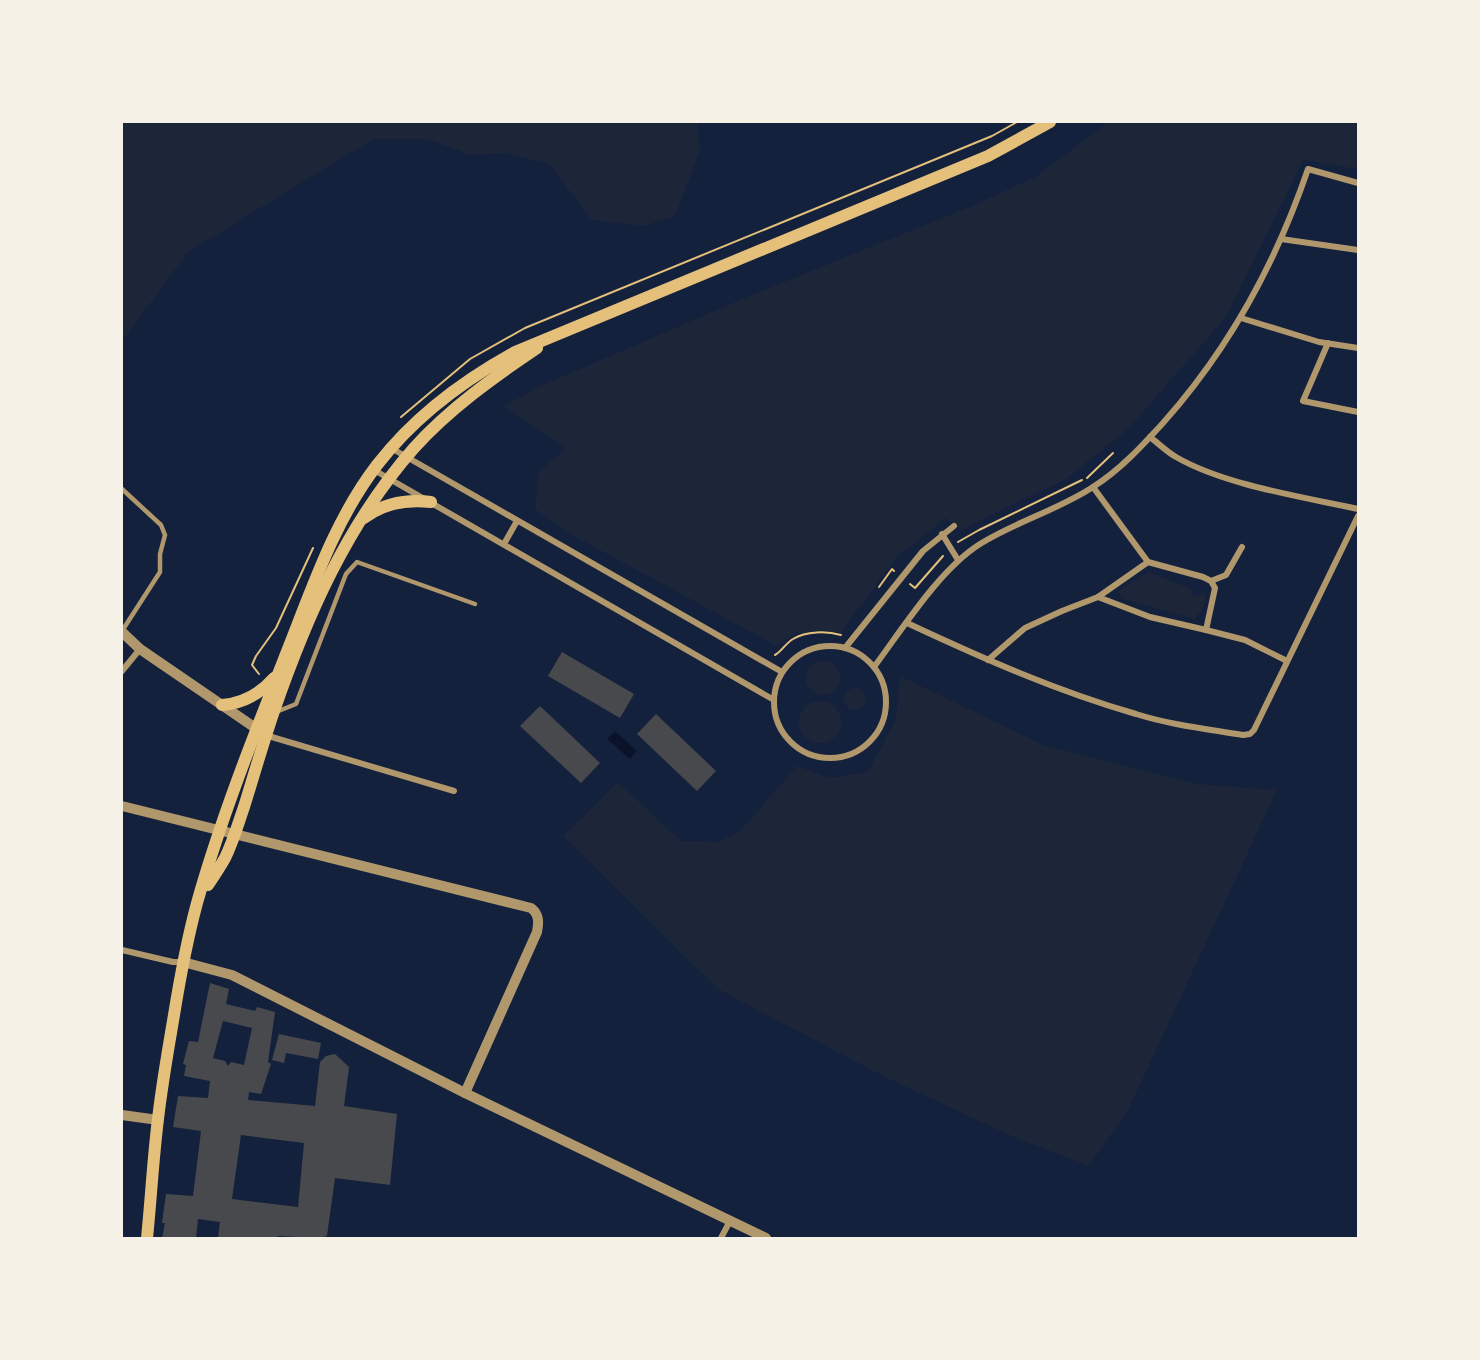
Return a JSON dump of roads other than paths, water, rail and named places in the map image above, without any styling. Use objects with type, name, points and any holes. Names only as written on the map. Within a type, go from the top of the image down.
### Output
[{"type":"main road","points":[[197,904],[225,856],[235,832],[282,663],[336,531],[374,469],[420,419],[465,382],[515,352],[988,156],[1050,122]]},
{"type":"main road","points":[[147,1239],[158,1120],[183,962],[197,904],[220,831],[261,733],[273,713],[320,594],[357,525],[390,478],[437,426],[487,384],[569,329]]},
{"type":"main road","points":[[357,525],[374,512],[390,504],[410,501],[431,502]]},
{"type":"main road","points":[[222,705],[253,696],[268,685],[282,663]]},
{"type":"street","points":[[874,667],[958,560],[981,544],[1093,487],[1139,450],[1199,380],[1241,318],[1281,239],[1308,169],[1359,183]]},
{"type":"street","points":[[1281,239],[1359,250]]},
{"type":"street","points":[[1241,318],[1328,343],[1359,348]]},
{"type":"street","points":[[1328,343],[1303,401],[1359,412]]},
{"type":"street","points":[[1150,436],[1174,457],[1203,470],[1251,485],[1359,509]]},
{"type":"street","points":[[391,448],[782,672]]},
{"type":"street","points":[[374,469],[774,700]]},
{"type":"street","points":[[1093,487],[1148,562],[1211,581],[1215,588],[1206,630]]},
{"type":"street","points":[[907,623],[1044,684],[1137,715],[1189,726],[1243,735],[1250,734],[1359,516]]},
{"type":"street","points":[[504,544],[517,520]]},
{"type":"street","points":[[844,648],[923,551],[954,526]]},
{"type":"street","points":[[942,534],[958,560]]},
{"type":"street","points":[[1211,581],[1226,575],[1242,547]]},
{"type":"street","points":[[988,660],[1025,628],[1098,597],[1148,562]]},
{"type":"street","points":[[1098,597],[1150,617],[1245,640],[1287,661]]},
{"type":"street","points":[[122,631],[140,649],[261,733],[454,791]]},
{"type":"street","points":[[827,646],[844,648],[861,655],[874,667],[882,682],[886,699],[884,716],[877,732],[865,747],[847,755],[827,758],[808,754],[792,743],[780,728],[774,710],[775,690],[782,672],[795,658],[810,649],[827,646]]},
{"type":"street","points":[[122,670],[140,649]]},
{"type":"street","points":[[122,806],[220,831],[235,832],[536,911],[537,932],[465,1093]]},
{"type":"street","points":[[122,950],[203,966],[232,975],[465,1093],[766,1239]]},
{"type":"street","points":[[122,1115],[158,1120]]},
{"type":"street","points":[[722,1239],[730,1221]]},
{"type":"lane","points":[[122,489],[161,525],[165,535],[160,554],[160,572],[122,631]]},
{"type":"lane","points":[[273,713],[296,704],[346,574],[357,562],[475,604]]}]
